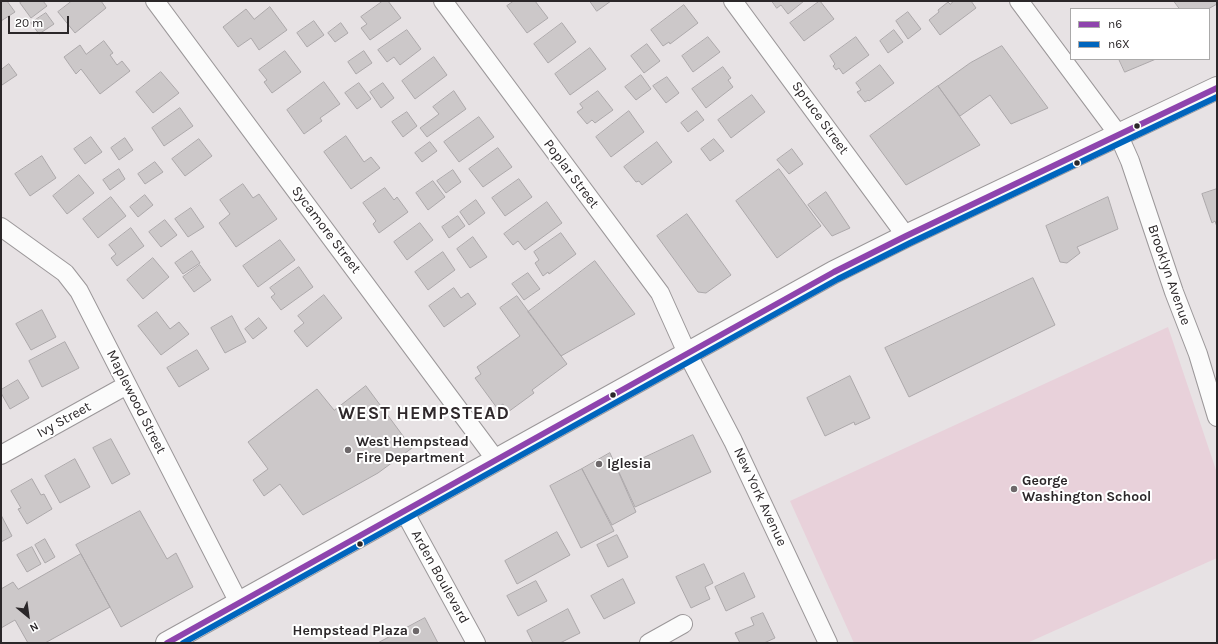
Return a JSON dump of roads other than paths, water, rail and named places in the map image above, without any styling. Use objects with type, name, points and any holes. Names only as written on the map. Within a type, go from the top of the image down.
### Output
[{"type":"main road","points":[[167,643],[834,272],[1118,134],[1217,88]]},
{"type":"street","name":"Sycamore Street","points":[[155,1],[496,460]]},
{"type":"street","name":"Poplar Street","points":[[443,1],[660,293],[687,353]]},
{"type":"street","name":"Spruce Street","points":[[733,1],[906,236]]},
{"type":"street","name":"Brooklyn Avenue","points":[[1020,1],[1118,134],[1130,162],[1174,292],[1198,354],[1217,417]]},
{"type":"street","name":"Maplewood Street","points":[[1,227],[65,273],[79,291],[239,603]]},
{"type":"street","name":"New York Avenue","points":[[687,353],[734,441],[828,643]]},
{"type":"street","name":"Ivy Street","points":[[1,455],[127,385]]},
{"type":"street","name":"Arden Boulevard","points":[[404,511],[476,643]]},
{"type":"street","points":[[649,643],[683,624]]},
{"type":"place","name":"West Hempstead Fire Department","points":[[348,450]]},
{"type":"place","name":"Iglesia","points":[[599,464]]},
{"type":"place","name":"George Washington School","points":[[1014,489]]},
{"type":"place","name":"Hempstead Plaza","points":[[416,631]]},
{"type":"district","name":"WEST HEMPSTEAD","points":[[424,414]]}]
